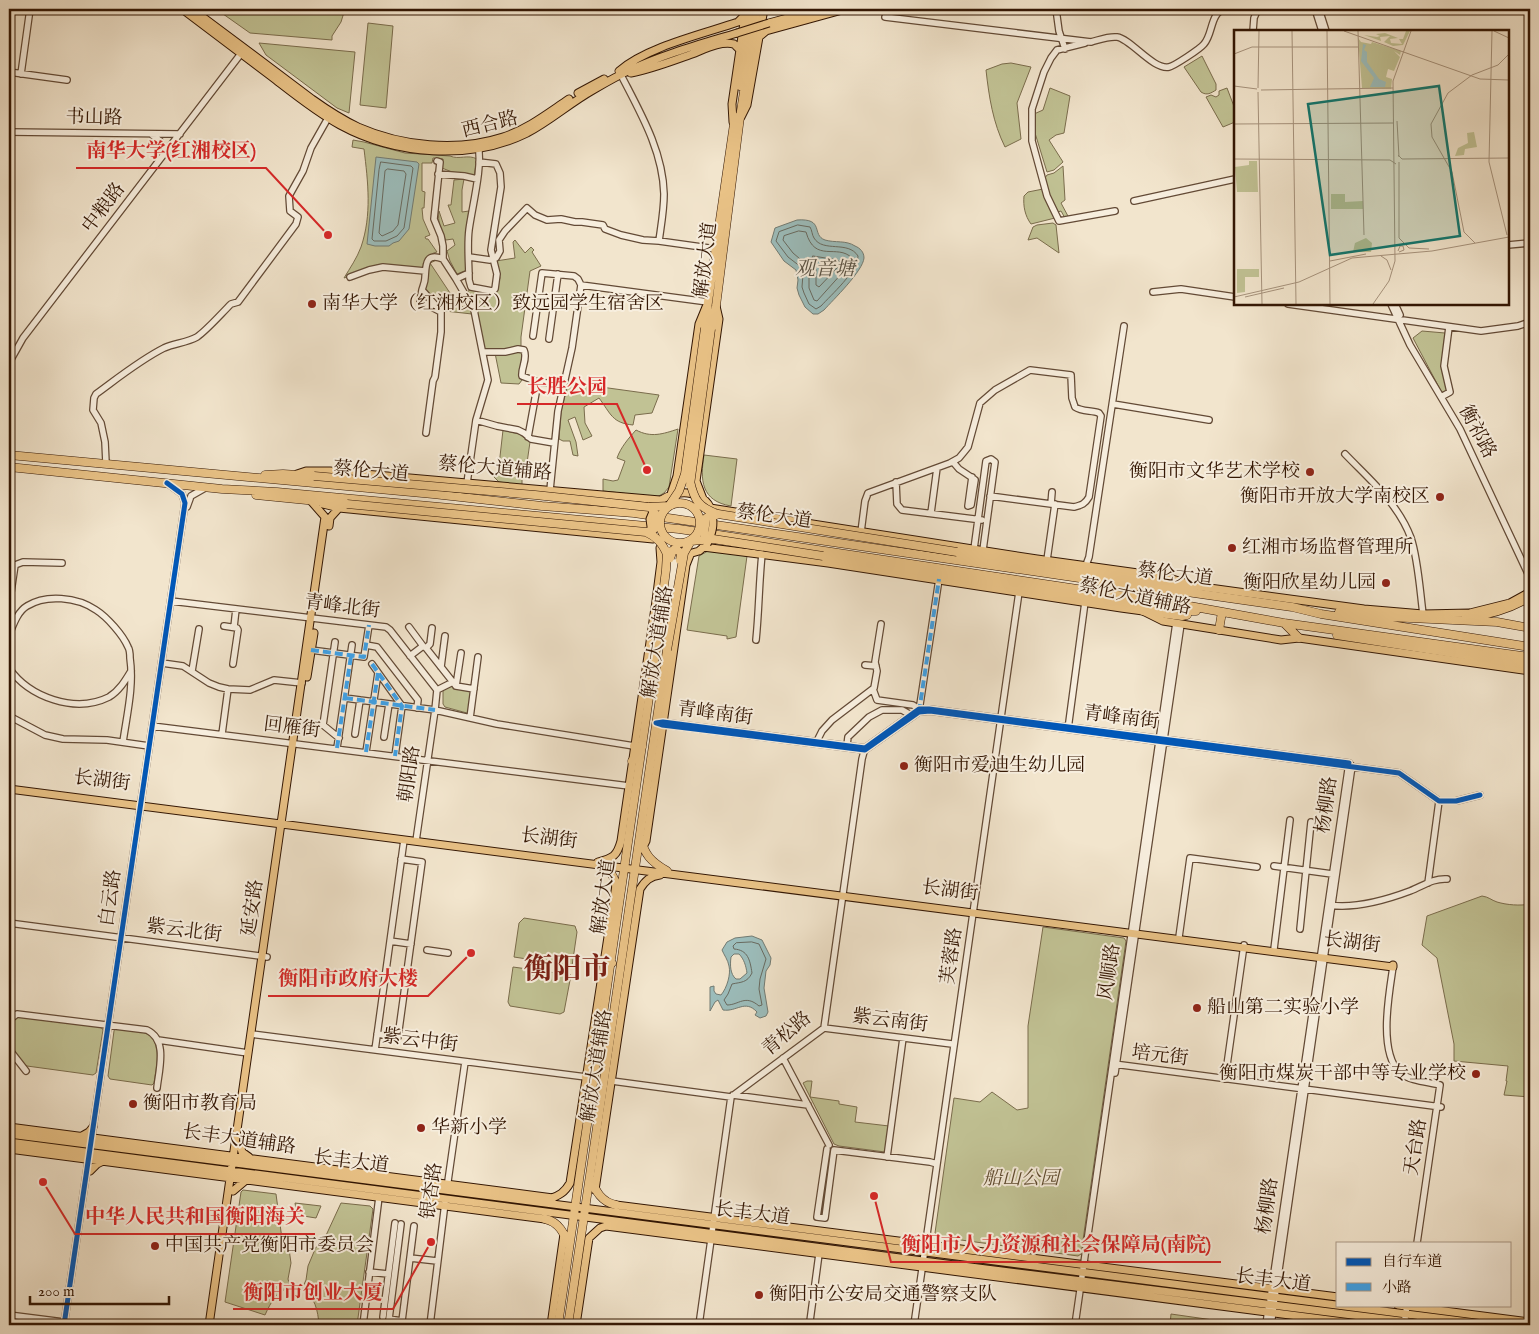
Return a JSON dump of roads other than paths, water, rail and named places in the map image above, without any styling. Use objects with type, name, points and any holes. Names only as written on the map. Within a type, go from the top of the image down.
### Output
[{"type":"highway","name":"解放大道","points":[[669,506],[679,491],[685,474],[708,329],[716,306],[740,117],[757,9]]},
{"type":"highway","name":"解放大道","points":[[698,513],[691,496],[690,481],[708,329],[708,302],[734,127],[748,11]]},
{"type":"highway","name":"蔡伦大道","points":[[9,455],[634,513],[1161,590],[1177,588],[1292,607],[1320,614],[1530,647]]},
{"type":"highway","name":"蔡伦大道","points":[[9,467],[206,488],[277,492],[679,529],[1184,605],[1284,623],[1530,657]]},
{"type":"highway","points":[[241,476],[297,474],[669,506]]},
{"type":"highway","points":[[690,481],[692,492],[700,506],[710,512],[957,552],[972,551],[1138,576],[1177,588],[1195,586]]},
{"type":"highway","points":[[222,489],[258,496],[653,535],[661,542],[667,554]]},
{"type":"highway","points":[[655,504],[668,500],[679,491]]},
{"type":"highway","points":[[691,541],[701,525],[695,508],[684,502],[678,502],[669,506],[662,513],[660,526],[666,538],[678,544],[691,541],[707,542],[1114,603],[1183,611],[1211,610]]},
{"type":"highway","points":[[650,535],[654,529],[655,504]]},
{"type":"highway","points":[[707,542],[704,534],[706,518],[713,511]]},
{"type":"highway","name":"解放大道","points":[[558,1325],[612,962],[625,867],[638,746],[656,649],[667,554],[666,542],[662,532]]},
{"type":"highway","name":"解放大道","points":[[568,1325],[589,1177],[607,1081],[620,963],[634,868],[640,848],[639,835],[660,723],[667,650],[682,562],[684,553],[691,541]]},
{"type":"highway","points":[[682,562],[691,548],[707,542]]},
{"type":"highway","points":[[662,597],[671,552],[676,549],[681,553],[676,599]]},
{"type":"highway","points":[[1166,577],[1177,588]]},
{"type":"highway","points":[[1292,607],[1388,617],[1464,618],[1481,616],[1514,606],[1530,597]]},
{"type":"highway","points":[[1143,611],[1182,616],[1211,610]]},
{"type":"highway","points":[[1219,630],[1222,612]]},
{"type":"highway","points":[[1425,616],[1497,622],[1530,628]]},
{"type":"highway","points":[[1284,623],[1299,638]]},
{"type":"highway","points":[[1284,623],[1353,638],[1530,665]]},
{"type":"highway","points":[[1450,653],[1456,660]]},
{"type":"highway","points":[[1466,661],[1474,656]]},
{"type":"highway","points":[[632,761],[638,746]]},
{"type":"highway","points":[[640,848],[654,864],[666,872]]},
{"type":"highway","points":[[598,863],[610,871],[614,877],[620,901]]},
{"type":"highway","points":[[608,989],[602,975],[612,962]]},
{"type":"highway","points":[[586,1077],[596,1065]]},
{"type":"highway","points":[[589,1177],[595,1190],[604,1201],[616,1205]]},
{"type":"highway","points":[[545,1219],[552,1220],[558,1225],[569,1247]]},
{"type":"main road","name":"西合路","points":[[182,9],[312,99],[358,127],[413,142],[478,145]]},
{"type":"main road","name":"西合路","points":[[192,9],[328,118],[342,126],[374,139],[412,148],[452,150],[505,137],[526,127],[581,91],[620,73],[737,31],[821,9]]},
{"type":"main road","points":[[740,117],[747,105],[765,9],[776,9]]},
{"type":"main road","name":"西合路","points":[[769,22],[808,9]]},
{"type":"main road","points":[[759,38],[766,31],[846,9]]},
{"type":"main road","points":[[734,127],[732,104],[748,11]]},
{"type":"main road","points":[[620,73],[628,64],[661,48],[738,22],[748,11]]},
{"type":"main road","points":[[620,73],[644,71],[710,47],[725,44],[734,44],[740,50]]},
{"type":"main road","points":[[671,494],[677,476],[699,324],[708,302]]},
{"type":"main road","points":[[713,511],[703,499],[696,481],[719,320],[716,306]]},
{"type":"main road","name":"蔡伦大道辅路","points":[[297,474],[306,471],[330,471],[550,490],[655,504]]},
{"type":"main road","points":[[655,504],[671,494],[679,492],[689,493],[703,499]]},
{"type":"main road","points":[[311,501],[339,508],[650,535],[660,548],[669,554],[679,556],[690,555],[699,551],[707,542],[762,554],[826,559]]},
{"type":"main road","name":"延安路","points":[[295,743],[311,650],[313,618],[326,517],[311,501]]},
{"type":"main road","name":"延安路","points":[[214,1325],[237,1145],[284,823],[302,683],[330,518],[339,508]]},
{"type":"main road","name":"蔡伦大道辅路","points":[[713,511],[861,532],[972,551],[983,550],[1086,568]]},
{"type":"main road","name":"解放大道辅路","points":[[638,746],[656,601],[660,548]]},
{"type":"main road","name":"解放大道辅路","points":[[640,848],[646,841],[660,723],[686,566],[690,555]]},
{"type":"main road","name":"蔡伦大道辅路","points":[[1138,576],[1166,577],[1195,586],[1425,616],[1470,613],[1510,603],[1530,592]]},
{"type":"main road","name":"蔡伦大道辅路","points":[[1114,603],[1143,611],[1163,621],[1281,640],[1299,638],[1530,671]]},
{"type":"main road","points":[[598,863],[612,858],[618,851],[632,761]]},
{"type":"main road","name":"长湖街","points":[[9,787],[1393,965],[1393,968]]},
{"type":"main road","name":"长湖街","points":[[284,823],[404,840],[416,840]]},
{"type":"main road","name":"解放大道辅路","points":[[595,1190],[607,1081],[630,957],[640,889],[649,878],[666,872]]},
{"type":"main road","name":"解放大道辅路","points":[[553,1198],[566,1190],[570,1183],[616,884]]},
{"type":"main road","name":"长湖街","points":[[1133,932],[1244,947],[1274,949],[1322,957]]},
{"type":"main road","points":[[620,963],[630,957]]},
{"type":"main road","name":"延安路","points":[[237,1145],[248,1053],[253,1035]]},
{"type":"main road","name":"长丰大道辅路","points":[[9,1127],[81,1136],[102,1162],[211,1176],[251,1158],[299,1165],[310,1172],[446,1195],[516,1215],[545,1219]]},
{"type":"main road","points":[[64,1142],[94,1129],[104,1138],[110,1140]]},
{"type":"main road","points":[[33,1130],[49,1140]]},
{"type":"main road","name":"长丰大道","points":[[9,1134],[64,1142],[116,1156],[310,1172],[488,1204],[926,1249],[1084,1273],[1271,1305]]},
{"type":"main road","name":"长丰大道辅路","points":[[9,1150],[74,1158],[110,1140],[222,1154],[245,1180],[379,1197],[446,1195],[496,1190],[553,1198]]},
{"type":"main road","name":"长丰大道","points":[[9,1142],[207,1160],[261,1175],[310,1172],[361,1188],[393,1192],[509,1199],[537,1203],[574,1212]]},
{"type":"main road","points":[[207,1160],[237,1145],[245,1155],[251,1158]]},
{"type":"main road","points":[[74,1158],[81,1161],[88,1170],[116,1156]]},
{"type":"main road","points":[[211,1176],[226,1182],[231,1191],[245,1180],[261,1175]]},
{"type":"main road","points":[[361,1188],[379,1197],[393,1192]]},
{"type":"main road","points":[[496,1190],[509,1199],[525,1194]]},
{"type":"main road","name":"延安路","points":[[209,1325],[231,1191]]},
{"type":"main road","points":[[537,1203],[553,1198]]},
{"type":"main road","points":[[488,1204],[516,1215]]},
{"type":"main road","points":[[616,1205],[926,1249],[1085,1265],[1336,1298]]},
{"type":"main road","name":"长丰大道","points":[[584,1213],[621,1222],[711,1237],[1082,1285],[1271,1305],[1408,1315],[1492,1325]]},
{"type":"main road","points":[[576,1325],[589,1238],[592,1234],[606,1226],[621,1222]]},
{"type":"main road","points":[[606,1226],[711,1237]]},
{"type":"main road","points":[[551,1325],[564,1234]]},
{"type":"main road","points":[[1271,1305],[1367,1325]]},
{"type":"main road","points":[[1399,1306],[1408,1315],[1530,1322]]},
{"type":"main road","name":"长丰大道","points":[[1408,1315],[1432,1325]]},
{"type":"street","points":[[21,74],[30,9]]},
{"type":"street","points":[[1056,9],[1064,48]]},
{"type":"street","points":[[1115,211],[1059,221],[1047,196],[1032,140],[1032,108],[1044,72],[1051,58],[1057,50],[1109,37],[1119,37],[1160,66],[1170,67],[1205,43],[1215,17],[1224,9]]},
{"type":"street","points":[[1253,30],[1254,18],[1258,9]]},
{"type":"street","points":[[1315,9],[1322,30]]},
{"type":"street","points":[[1319,9],[1326,30]]},
{"type":"street","points":[[884,17],[1091,42]]},
{"type":"street","name":"中粮路","points":[[9,363],[23,338],[242,50]]},
{"type":"street","points":[[9,72],[67,80]]},
{"type":"street","points":[[620,73],[643,119],[659,159],[664,196],[659,241]]},
{"type":"street","points":[[106,463],[105,442],[101,423],[93,410],[96,394],[165,348],[198,337],[231,304],[238,302],[296,224],[298,218],[290,211],[289,196],[303,171],[311,148],[328,118]]},
{"type":"street","name":"书山路","points":[[9,132],[178,134]]},
{"type":"street","points":[[150,134],[160,141],[163,151]]},
{"type":"street","name":"中粮路","points":[[9,358],[30,325],[178,134]]},
{"type":"street","points":[[478,145],[480,154],[469,232],[469,273],[472,287],[494,291],[497,274],[491,250],[501,178],[496,164],[479,162]]},
{"type":"street","points":[[436,161],[440,162],[434,219],[441,236],[443,258],[474,310],[488,380],[476,420],[467,483]]},
{"type":"street","points":[[438,174],[477,179]]},
{"type":"street","points":[[1134,201],[1234,179]]},
{"type":"street","points":[[469,258],[494,259],[499,255],[499,240],[527,208],[535,215],[547,220],[561,218],[574,222],[603,225],[605,229],[621,236],[716,249]]},
{"type":"street","points":[[1509,245],[1530,242]]},
{"type":"street","points":[[426,433],[435,377],[441,312],[420,301],[426,281],[425,267],[430,258],[443,258]]},
{"type":"street","points":[[350,277],[382,267],[425,271]]},
{"type":"street","points":[[456,279],[469,273]]},
{"type":"street","points":[[533,336],[542,273],[574,276],[581,285],[572,348],[558,411],[550,490]]},
{"type":"street","points":[[549,339],[558,274]]},
{"type":"street","points":[[581,285],[708,302]]},
{"type":"street","points":[[1152,292],[1181,289],[1234,296]]},
{"type":"street","points":[[1295,305],[1481,331],[1518,326],[1530,322]]},
{"type":"street","name":"衡祁路","points":[[1392,305],[1412,344],[1462,429],[1530,573]]},
{"type":"street","name":"衡祁路","points":[[1395,305],[1400,319]]},
{"type":"street","points":[[1086,568],[1124,326]]},
{"type":"street","points":[[1442,396],[1450,392],[1444,366],[1450,327]]},
{"type":"street","points":[[483,352],[524,350],[525,358],[522,376],[538,382],[564,385]]},
{"type":"street","points":[[861,532],[865,501],[868,493],[953,462],[959,458],[968,447],[980,403],[988,396],[1030,370],[1069,374],[1072,377],[1072,398],[1075,407],[1081,410],[1100,413],[1101,416],[1089,497],[1082,505],[1074,507],[990,496]]},
{"type":"street","points":[[528,437],[538,382]]},
{"type":"street","name":"衡祁路","points":[[1442,396],[1460,429],[1530,578]]},
{"type":"street","points":[[1112,404],[1209,420]]},
{"type":"street","points":[[476,420],[518,430],[531,439],[554,443]]},
{"type":"street","points":[[1345,454],[1395,507],[1411,538],[1425,616]]},
{"type":"street","points":[[972,551],[986,461],[991,459],[995,462],[983,550]]},
{"type":"street","points":[[953,462],[959,469],[983,485],[992,486]]},
{"type":"street","points":[[930,513],[936,468]]},
{"type":"street","points":[[896,482],[897,504],[902,510],[987,520]]},
{"type":"street","name":"白云路","points":[[168,484],[182,494],[184,503],[172,601]]},
{"type":"street","name":"白云路","points":[[65,1324],[187,504],[191,496],[206,488]]},
{"type":"street","points":[[1048,560],[1053,504],[1052,492]]},
{"type":"street","points":[[756,640],[762,554]]},
{"type":"street","points":[[9,606],[15,565],[23,562],[62,563]]},
{"type":"street","points":[[864,749],[919,710],[939,577]]},
{"type":"street","name":"芙蓉路","points":[[926,1249],[1021,589]]},
{"type":"street","points":[[9,635],[20,613],[26,606],[41,600],[58,599],[81,603],[96,609],[108,619],[129,648],[132,669],[123,742]]},
{"type":"street","points":[[1069,728],[1086,599]]},
{"type":"street","name":"青峰北街","points":[[172,601],[386,627],[437,690]]},
{"type":"street","points":[[234,627],[236,609]]},
{"type":"street","name":"风顺路","points":[[1076,1325],[1178,623]]},
{"type":"street","points":[[817,741],[822,730],[832,720],[873,689],[877,670],[875,662],[881,624]]},
{"type":"street","points":[[311,650],[364,657],[369,625]]},
{"type":"street","points":[[224,626],[238,628],[233,664]]},
{"type":"street","points":[[409,627],[455,684]]},
{"type":"street","points":[[410,656],[430,644],[432,628]]},
{"type":"street","points":[[192,671],[199,629]]},
{"type":"street","points":[[441,667],[445,636]]},
{"type":"street","points":[[335,642],[323,725],[339,738]]},
{"type":"street","points":[[337,748],[352,645]]},
{"type":"street","points":[[366,645],[377,647],[418,700],[417,708]]},
{"type":"street","points":[[455,684],[461,653]]},
{"type":"street","points":[[470,718],[478,657]]},
{"type":"street","points":[[163,663],[179,665],[192,671],[209,683],[228,689],[250,690],[274,680],[302,683]]},
{"type":"street","points":[[372,664],[402,706],[395,756]]},
{"type":"street","points":[[865,665],[876,666]]},
{"type":"street","points":[[9,668],[15,676],[30,688],[53,700],[70,703],[90,703],[108,698],[125,682],[132,669]]},
{"type":"street","points":[[366,752],[378,672]]},
{"type":"street","points":[[435,710],[437,690],[455,684],[474,689]]},
{"type":"street","points":[[222,734],[228,689]]},
{"type":"street","name":"青峰南街","points":[[873,689],[877,700],[913,705],[919,710],[938,709],[1399,773],[1439,801]]},
{"type":"street","points":[[345,698],[435,710],[538,732],[638,746]]},
{"type":"street","points":[[355,734],[360,700]]},
{"type":"street","points":[[384,737],[389,704]]},
{"type":"street","name":"朝阳路","points":[[416,840],[435,710]]},
{"type":"street","points":[[847,745],[848,737],[869,717],[882,710],[902,710],[911,715]]},
{"type":"street","points":[[864,749],[919,710]]},
{"type":"street","points":[[9,716],[45,735],[63,739],[106,740],[149,746]]},
{"type":"street","name":"青峰南街","points":[[660,723],[817,741],[864,749]]},
{"type":"street","name":"青峰南街","points":[[660,723],[864,749]]},
{"type":"street","name":"白云路","points":[[142,804],[153,726]]},
{"type":"street","name":"回雁街","points":[[153,726],[629,786]]},
{"type":"street","name":"青松路","points":[[732,1096],[824,1028],[864,749]]},
{"type":"street","name":"杨柳路","points":[[1330,905],[1332,874],[1350,765]]},
{"type":"street","name":"杨柳路","points":[[1266,1325],[1274,1289],[1350,765]]},
{"type":"street","points":[[1428,883],[1439,801],[1456,801],[1480,795]]},
{"type":"street","points":[[1274,949],[1290,820]]},
{"type":"street","points":[[1300,930],[1311,822]]},
{"type":"street","points":[[375,1050],[404,840]]},
{"type":"street","points":[[1179,937],[1190,858],[1257,867]]},
{"type":"street","points":[[377,1034],[398,1037],[411,944],[422,862],[401,859]]},
{"type":"street","points":[[1274,866],[1332,874]]},
{"type":"street","points":[[1330,905],[1369,903],[1396,896],[1438,879],[1447,879]]},
{"type":"street","name":"芙蓉路","points":[[915,1325],[937,1163],[976,912]]},
{"type":"street","name":"紫云北街","points":[[9,923],[265,956]]},
{"type":"street","points":[[390,941],[411,944]]},
{"type":"street","points":[[1225,1078],[1244,947]]},
{"type":"street","points":[[427,950],[448,953]]},
{"type":"street","name":"天台路","points":[[1393,968],[1386,1019],[1390,1054],[1401,1074],[1440,1085],[1419,1242]]},
{"type":"street","points":[[9,1020],[17,1014],[147,1030],[158,1040],[160,1058],[156,1088]]},
{"type":"street","name":"紫云南街","points":[[824,1028],[952,1044]]},
{"type":"street","name":"紫云中街","points":[[253,1035],[586,1077]]},
{"type":"street","points":[[888,1157],[902,1038]]},
{"type":"street","points":[[158,1040],[248,1053]]},
{"type":"street","points":[[9,1046],[12,1053],[26,1070]]},
{"type":"street","points":[[783,1058],[830,1148],[825,1218],[817,1217],[830,1148]]},
{"type":"street","name":"银杏路","points":[[430,1325],[437,1261],[465,1062]]},
{"type":"street","name":"培元街","points":[[1115,1064],[1438,1106]]},
{"type":"street","points":[[607,1081],[808,1105]]},
{"type":"street","points":[[699,1325],[732,1096]]},
{"type":"street","points":[[830,1148],[937,1163]]},
{"type":"street","points":[[363,1325],[379,1197]]},
{"type":"street","points":[[383,1317],[388,1274],[398,1224],[389,1320],[402,1321],[414,1226]]},
{"type":"street","points":[[810,1321],[819,1251]]},
{"type":"street","points":[[410,1258],[437,1261]]},
{"type":"street","points":[[395,1271],[408,1272]]},
{"type":"street","points":[[369,1272],[388,1274]]},
{"type":"street","name":"杨柳路","points":[[1271,1305],[1271,1325]]},
{"type":"street","points":[[9,1315],[65,1324]]},
{"type":"water","points":[[376,157],[417,162],[419,164],[409,229],[399,241],[389,246],[367,244]]},
{"type":"water","name":"观音塘","points":[[797,220],[806,220],[814,224],[821,238],[825,240],[852,244],[860,249],[864,256],[859,270],[853,278],[824,310],[818,314],[813,314],[805,307],[797,288],[796,270],[784,261],[771,242],[775,228]]},
{"type":"water","points":[[752,936],[762,940],[771,958],[770,965],[766,971],[764,988],[768,1012],[766,1016],[760,1018],[755,1015],[757,1012],[749,1006],[723,1010],[718,1000],[710,1011],[710,987],[714,986],[716,994],[721,995],[729,977],[728,964],[722,950],[727,942],[735,938]],"holes":[[[734,954],[739,954],[747,973],[740,979],[736,979],[731,969],[731,957]]]},
{"type":"place","name":"南华大学(红湘校区)","points":[[328,235]]},
{"type":"place","name":"南华大学（红湘校区）致远园学生宿舍区","points":[[312,304]]},
{"type":"place","name":"长胜公园","points":[[647,470]]},
{"type":"place","name":"衡阳市文华艺术学校","points":[[1310,472]]},
{"type":"place","name":"衡阳市开放大学南校区","points":[[1440,497]]},
{"type":"place","name":"红湘市场监督管理所","points":[[1232,548]]},
{"type":"place","name":"衡阳欣星幼儿园","points":[[1386,583]]},
{"type":"place","name":"衡阳市爱迪生幼儿园","points":[[904,766]]},
{"type":"place","name":"衡阳市政府大楼","points":[[471,953]]},
{"type":"place","name":"船山第二实验小学","points":[[1197,1008]]},
{"type":"place","name":"衡阳市煤炭干部中等专业学校","points":[[1476,1074]]},
{"type":"place","name":"衡阳市教育局","points":[[133,1104]]},
{"type":"place","name":"华新小学","points":[[421,1128]]},
{"type":"place","name":"中华人民共和国衡阳海关","points":[[43,1182]]},
{"type":"place","name":"衡阳市人力资源和社会保障局(南院)","points":[[874,1196]]},
{"type":"place","name":"衡阳市创业大厦","points":[[431,1242]]},
{"type":"place","name":"中国共产党衡阳市委员会","points":[[155,1246]]},
{"type":"place","name":"衡阳市公安局交通警察支队","points":[[759,1295]]},
{"type":"district","name":"衡阳市","points":[[567,970]]},
{"type":"park label","name":"船山公园","points":[[1021,1179]]}]
